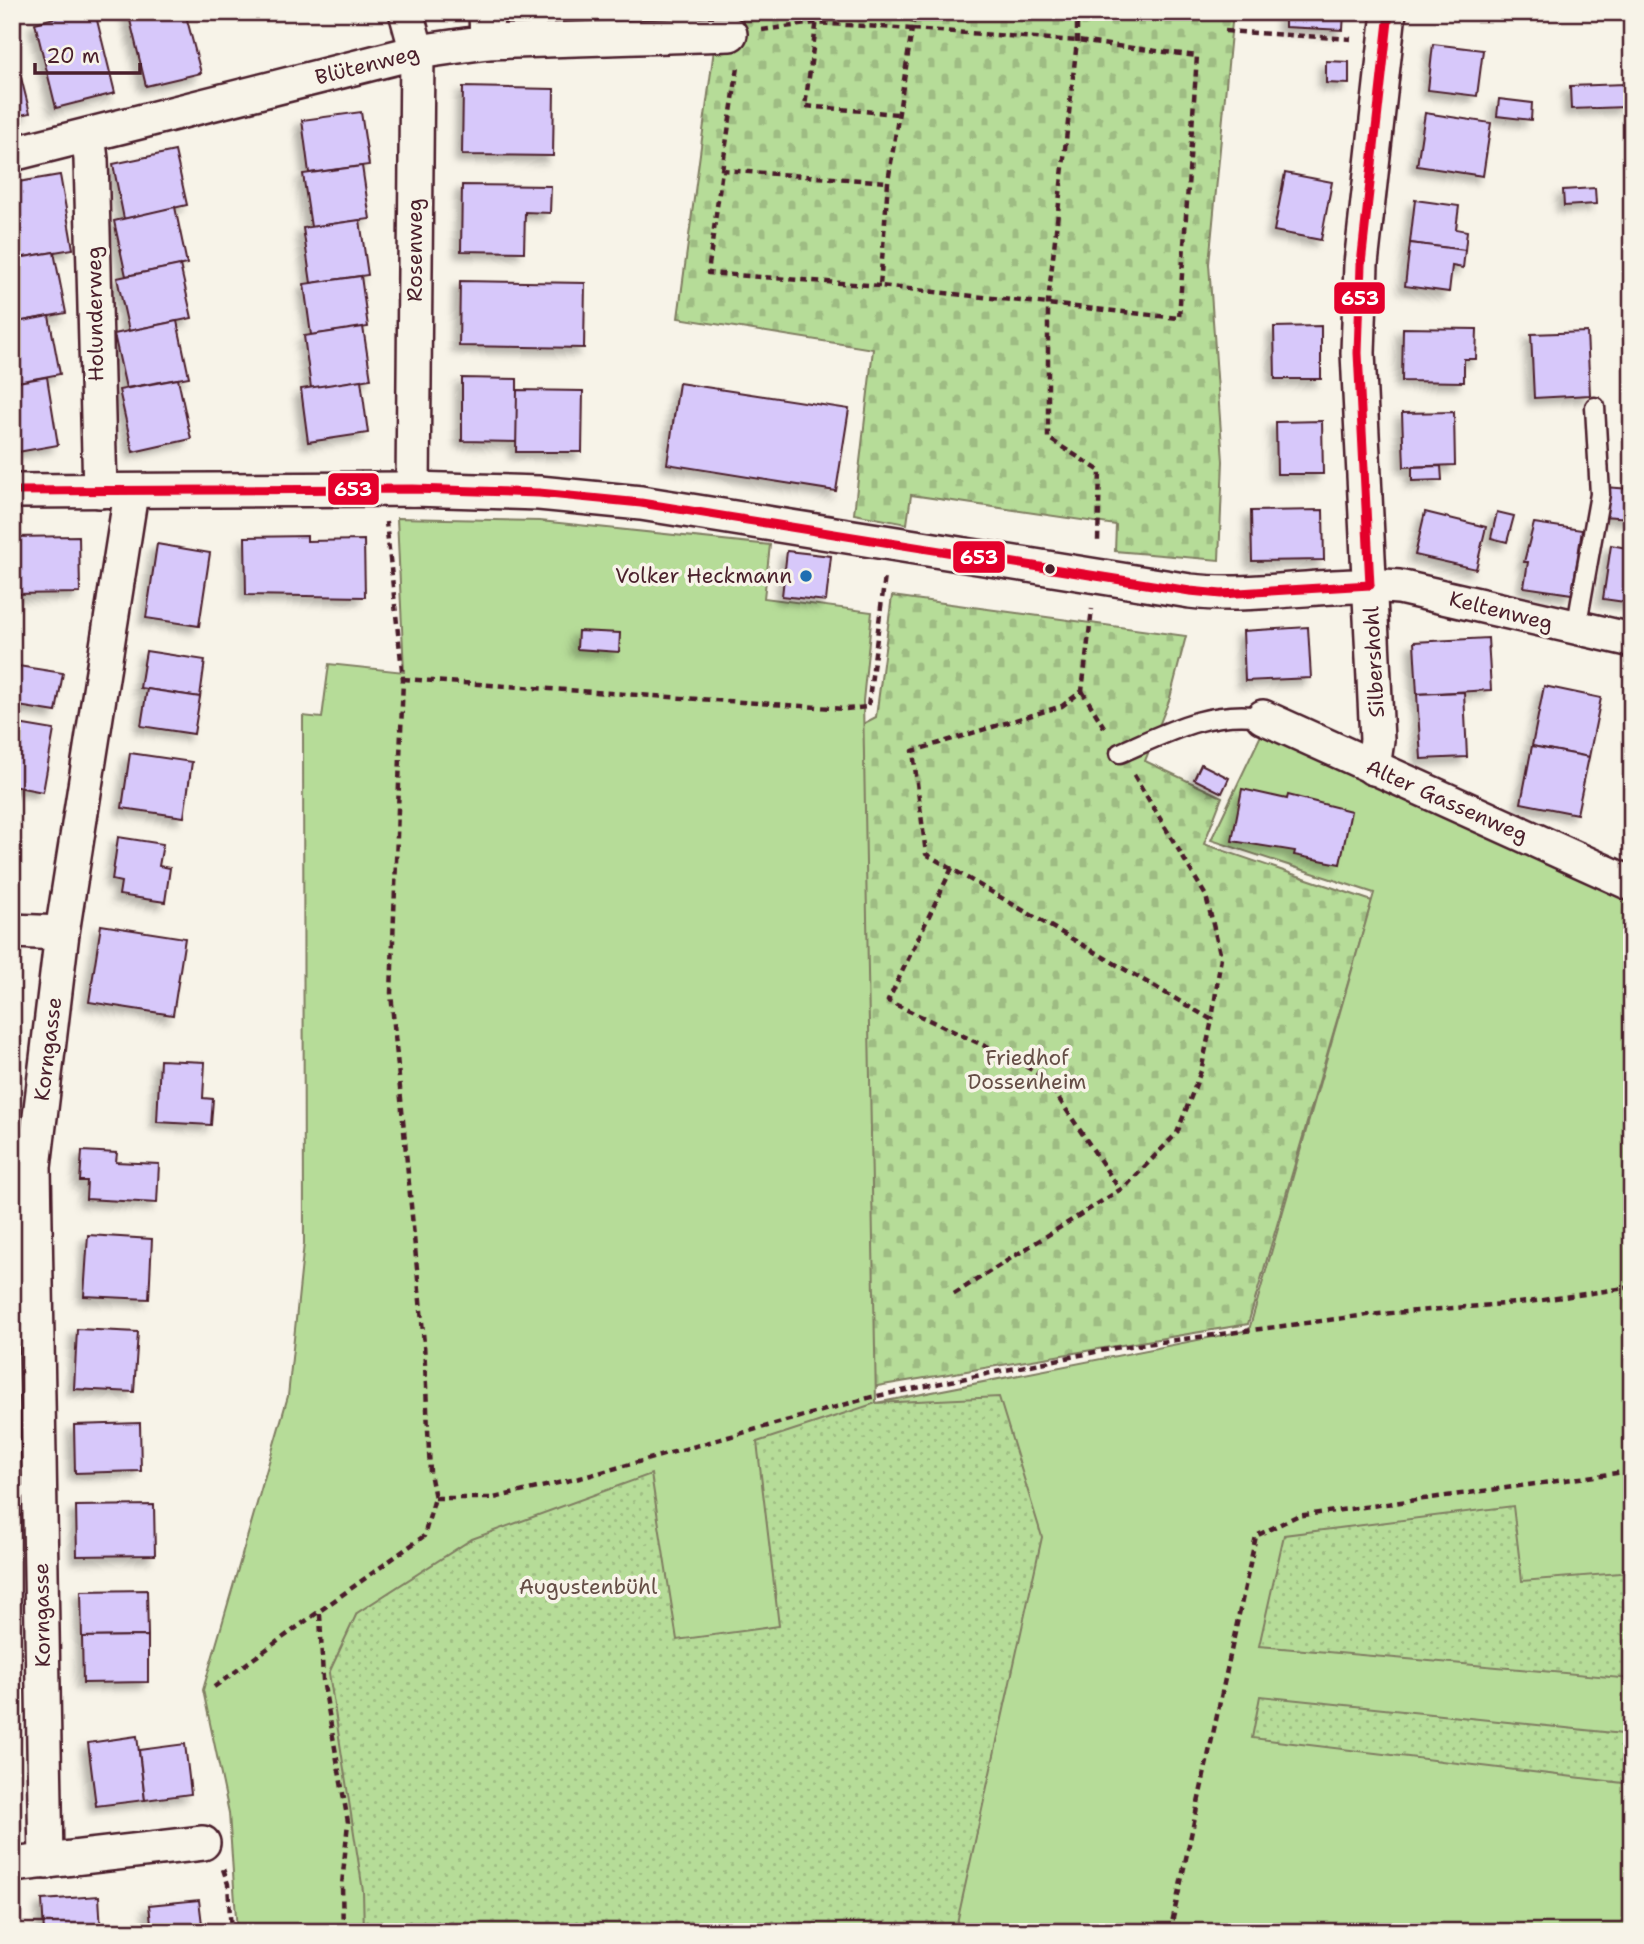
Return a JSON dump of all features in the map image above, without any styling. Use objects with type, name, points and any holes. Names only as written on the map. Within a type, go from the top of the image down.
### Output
[{"type":"street","name":"Rosenweg","points":[[398,490],[416,51],[407,12]]},
{"type":"street","name":"Blütenweg","points":[[12,154],[416,51],[486,27],[737,34]]},
{"type":"street","name":"Silbershohl","points":[[1373,768],[1377,740],[1358,353],[1360,276],[1388,27]]},
{"type":"street","name":"Holunderweg","points":[[88,136],[115,492]]},
{"type":"street","name":"Keltenweg","points":[[12,491],[398,490],[539,493],[641,503],[1221,594],[1370,584],[1399,587],[1632,640]]},
{"type":"street","name":"Korngasse","points":[[47,1862],[34,1167],[115,492]]},
{"type":"street","name":"Alter Gassenweg","points":[[1264,717],[1632,884]]},
{"type":"street","points":[[12,932],[62,933]]},
{"type":"street","points":[[12,1866],[203,1843]]},
{"type":"lane","points":[[1576,629],[1600,494],[1595,407]]},
{"type":"lane","points":[[1120,753],[1211,716],[1237,713],[1264,717]]},
{"type":"path","points":[[818,12],[805,106],[898,114]]},
{"type":"path","points":[[880,286],[888,182],[915,12]]},
{"type":"path","points":[[954,1294],[1120,1190],[1177,1133],[1201,1071],[1221,957],[1206,897],[1082,691],[1096,576],[1100,471],[1048,439],[1048,302],[1077,41],[1077,12]]},
{"type":"path","points":[[815,23],[912,29],[1077,41],[1197,56],[1179,318],[1048,302],[708,273],[737,34],[815,23]]},
{"type":"path","points":[[1225,30],[1320,35],[1388,27]]},
{"type":"path","points":[[722,170],[888,182]]},
{"type":"path","points":[[214,1687],[424,1536],[435,1498],[424,1343],[391,993],[403,679],[398,490]]},
{"type":"path","points":[[403,679],[846,709],[868,707],[890,542]]},
{"type":"path","points":[[1082,691],[1062,706],[913,751],[926,854],[1212,1020]]},
{"type":"path","points":[[951,868],[888,1001],[1017,1061],[1045,1078],[1120,1190]]},
{"type":"path","points":[[435,1498],[494,1498],[584,1477],[872,1397],[1115,1349],[1367,1315],[1529,1302],[1632,1287]]},
{"type":"path","points":[[1170,1932],[1256,1536],[1297,1516],[1632,1471]]},
{"type":"path","points":[[320,1613],[323,1680],[348,1822],[342,1885],[343,1932]]},
{"type":"path","points":[[203,1843],[223,1870],[228,1884],[231,1932]]},
{"type":"green space","points":[[719,12],[1233,12],[1209,264],[1223,461],[1219,560],[1115,551],[1116,525],[911,495],[907,524],[854,514],[873,349],[678,318]]},
{"type":"green space","name":"Augustenbühl","points":[[397,518],[540,521],[770,545],[764,598],[872,612],[863,701],[876,1403],[1249,1330],[1374,893],[1211,840],[1262,733],[1632,888],[1632,1932],[237,1932],[229,1813],[203,1690],[288,1396],[304,1243],[303,716],[322,718],[329,664],[404,672]]},
{"type":"green space","name":"Friedhof Dossenheim","points":[[892,596],[1186,636],[1170,698],[1145,761],[1222,797],[1204,844],[1372,901],[1248,1324],[871,1387],[851,730],[876,717]]},
{"type":"green space","points":[[999,1397],[1042,1537],[955,1932],[364,1932],[363,1891],[329,1673],[357,1613],[472,1539],[651,1474],[677,1640],[779,1626],[757,1442],[876,1403]]},
{"type":"green space","points":[[1513,1506],[1522,1581],[1632,1572],[1632,1679],[1259,1646],[1284,1535]]},
{"type":"green space","points":[[1260,1696],[1632,1735],[1632,1784],[1252,1738]]},
{"type":"building","points":[[78,12],[95,12],[115,93],[56,108],[35,23]]},
{"type":"building","points":[[128,12],[185,12],[201,73],[146,86]]},
{"type":"building","points":[[1285,12],[1344,12],[1343,30],[1285,27]]},
{"type":"building","points":[[12,42],[30,113],[12,117]]},
{"type":"building","points":[[1433,44],[1483,50],[1477,96],[1428,90]]},
{"type":"building","points":[[1326,61],[1349,62],[1349,84],[1326,83]]},
{"type":"building","points":[[1624,84],[1625,107],[1571,109],[1570,86]]},
{"type":"building","points":[[463,87],[554,89],[553,156],[462,155]]},
{"type":"building","points":[[1499,99],[1532,103],[1531,120],[1497,116]]},
{"type":"building","points":[[361,112],[369,165],[309,173],[302,120]]},
{"type":"building","points":[[1425,113],[1491,123],[1483,176],[1417,166]]},
{"type":"building","points":[[175,151],[187,205],[124,219],[113,164]]},
{"type":"building","points":[[362,166],[370,219],[311,227],[303,174]]},
{"type":"building","points":[[1285,173],[1332,182],[1321,240],[1274,231]]},
{"type":"building","points":[[60,175],[73,249],[12,259],[12,183]]},
{"type":"building","points":[[462,185],[551,186],[550,213],[525,212],[524,252],[461,251]]},
{"type":"building","points":[[1595,188],[1596,204],[1564,206],[1563,190]]},
{"type":"building","points":[[1415,200],[1459,206],[1456,229],[1467,231],[1465,250],[1410,243]]},
{"type":"building","points":[[175,207],[187,264],[126,276],[114,221]]},
{"type":"building","points":[[360,220],[368,275],[311,283],[303,228]]},
{"type":"building","points":[[1410,243],[1465,250],[1463,268],[1452,266],[1449,292],[1405,286]]},
{"type":"building","points":[[54,252],[66,313],[12,323],[12,259]]},
{"type":"building","points":[[180,265],[192,318],[129,331],[117,278]]},
{"type":"building","points":[[361,276],[368,327],[311,335],[304,284]]},
{"type":"building","points":[[460,281],[585,283],[584,348],[459,346]]},
{"type":"building","points":[[49,316],[60,374],[12,383],[12,323]]},
{"type":"building","points":[[177,321],[189,377],[126,388],[114,334]]},
{"type":"building","points":[[1321,326],[1321,379],[1275,379],[1274,327]]},
{"type":"building","points":[[363,327],[371,379],[311,388],[304,336]]},
{"type":"building","points":[[1403,328],[1477,329],[1476,359],[1464,359],[1464,382],[1402,381]]},
{"type":"building","points":[[1587,332],[1590,395],[1534,398],[1531,334]]},
{"type":"building","points":[[47,377],[58,445],[12,453],[12,383]]},
{"type":"building","points":[[462,378],[517,379],[517,442],[462,441]]},
{"type":"building","points":[[178,379],[191,439],[133,452],[119,390]]},
{"type":"building","points":[[361,380],[368,433],[308,442],[301,389]]},
{"type":"building","points":[[679,383],[849,409],[836,491],[667,464]]},
{"type":"building","points":[[517,390],[583,391],[582,452],[516,452]]},
{"type":"building","points":[[1454,412],[1455,465],[1404,467],[1402,413]]},
{"type":"building","points":[[1322,421],[1323,474],[1277,474],[1276,422]]},
{"type":"building","points":[[1441,466],[1442,480],[1412,481],[1412,467]]},
{"type":"building","points":[[1603,487],[1632,489],[1632,518],[1602,516]]},
{"type":"building","points":[[1323,510],[1324,560],[1252,561],[1251,511]]},
{"type":"building","points":[[1425,512],[1486,527],[1476,569],[1415,555]]},
{"type":"building","points":[[1497,512],[1514,516],[1507,542],[1491,538]]},
{"type":"building","points":[[1534,523],[1582,530],[1572,594],[1524,587],[1528,562],[1524,562]]},
{"type":"building","points":[[79,536],[80,593],[12,594],[12,537]]},
{"type":"building","points":[[307,536],[307,541],[364,540],[365,597],[246,595],[245,537]]},
{"type":"building","points":[[157,544],[210,553],[199,626],[146,618]]},
{"type":"building","points":[[1611,545],[1632,549],[1632,603],[1603,599]]},
{"type":"building","name":"Volker Heckmann","points":[[787,551],[831,556],[826,601],[782,596]]},
{"type":"building","points":[[1308,627],[1311,678],[1245,681],[1243,631]]},
{"type":"building","points":[[578,631],[620,633],[619,652],[577,649]]},
{"type":"building","points":[[1488,638],[1491,690],[1417,694],[1414,642]]},
{"type":"building","points":[[146,651],[205,660],[200,697],[140,688]]},
{"type":"building","points":[[12,665],[63,673],[56,712],[12,705]]},
{"type":"building","points":[[1544,686],[1601,698],[1589,757],[1532,746]]},
{"type":"building","points":[[147,689],[200,697],[194,734],[141,726]]},
{"type":"building","points":[[1464,692],[1467,757],[1421,759],[1417,694]]},
{"type":"building","points":[[12,723],[54,730],[43,792],[12,786]]},
{"type":"building","points":[[1532,746],[1589,757],[1577,814],[1521,803]]},
{"type":"building","points":[[130,753],[192,762],[184,817],[122,808]]},
{"type":"building","points":[[1201,764],[1229,778],[1222,793],[1194,779]]},
{"type":"building","points":[[1242,789],[1287,799],[1288,795],[1351,811],[1340,864],[1294,855],[1295,851],[1232,841]]},
{"type":"building","points":[[118,837],[163,844],[159,866],[170,868],[165,902],[119,895],[121,882],[112,880]]},
{"type":"building","points":[[101,925],[185,938],[173,1015],[89,1002]]},
{"type":"building","points":[[160,1060],[205,1062],[203,1098],[213,1099],[211,1125],[157,1122]]},
{"type":"building","points":[[82,1151],[117,1153],[116,1162],[159,1164],[157,1203],[86,1199],[87,1181],[80,1181]]},
{"type":"building","points":[[88,1235],[152,1239],[149,1299],[84,1296]]},
{"type":"building","points":[[77,1329],[138,1332],[134,1392],[74,1389]]},
{"type":"building","points":[[140,1423],[141,1471],[75,1473],[74,1425]]},
{"type":"building","points":[[154,1505],[155,1555],[77,1556],[76,1506]]},
{"type":"building","points":[[147,1590],[148,1636],[82,1637],[81,1591]]},
{"type":"building","points":[[148,1636],[148,1682],[83,1683],[82,1637]]},
{"type":"building","points":[[137,1736],[145,1800],[96,1806],[88,1743]]},
{"type":"building","points":[[185,1744],[191,1794],[145,1800],[139,1750]]},
{"type":"building","points":[[99,1896],[101,1932],[44,1932],[42,1900]]},
{"type":"building","points":[[199,1900],[203,1932],[152,1932],[149,1905]]},
{"type":"transit line","name":"653","points":[[1370,585],[1358,353],[1361,264],[1389,12]]},
{"type":"transit line","name":"653","points":[[12,491],[413,489],[539,493],[641,503],[1190,591],[1221,594],[1370,585]]},
{"type":"place","name":"Volker Heckmann","points":[[806,576]]}]
